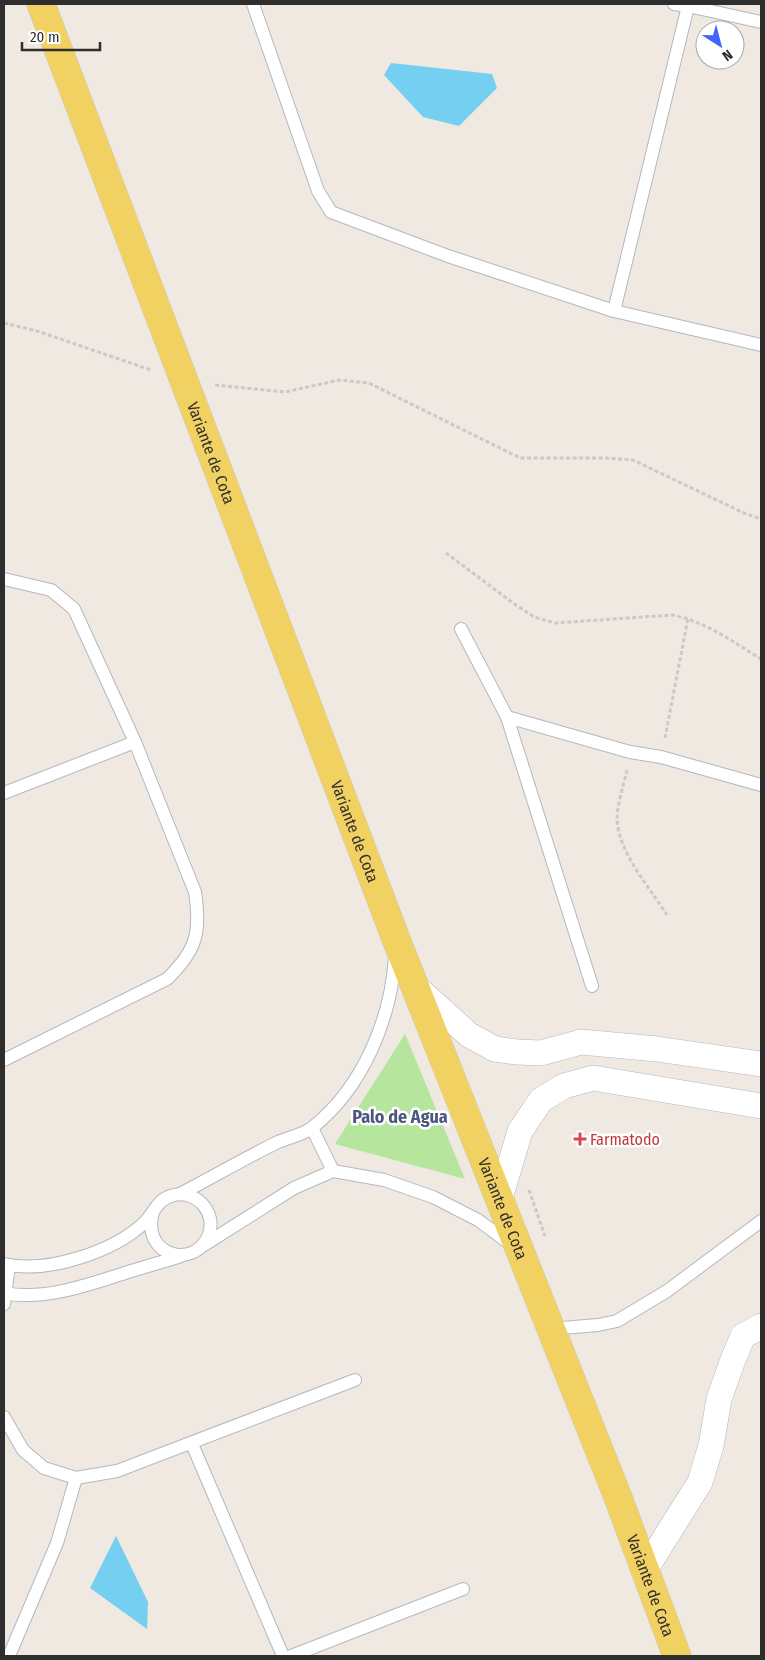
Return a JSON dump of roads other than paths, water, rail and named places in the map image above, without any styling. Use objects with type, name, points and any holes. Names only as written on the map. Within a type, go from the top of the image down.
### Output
[{"type":"main road","name":"Variante de Cota","points":[[41,4],[396,939],[619,1500],[677,1656]]},
{"type":"street","points":[[417,988],[469,1035],[495,1048],[517,1052],[541,1053],[581,1042],[657,1049],[761,1064]]},
{"type":"street","points":[[500,1198],[520,1131],[541,1100],[564,1086],[593,1078],[761,1106]]},
{"type":"street","points":[[645,1570],[700,1482],[711,1446],[719,1399],[743,1336],[761,1326]]},
{"type":"lane","points":[[253,4],[318,191],[331,212],[448,256],[614,311],[761,345]]},
{"type":"lane","points":[[674,4],[761,22]]},
{"type":"lane","points":[[614,311],[688,6]]},
{"type":"lane","points":[[4,579],[51,590],[74,609],[134,742],[195,892],[199,918],[193,945],[182,964],[167,979],[4,1060]]},
{"type":"lane","points":[[461,629],[507,717],[592,986]]},
{"type":"lane","points":[[507,717],[630,752],[661,757],[761,784]]},
{"type":"lane","points":[[4,793],[134,742]]},
{"type":"lane","points":[[180,1194],[277,1143],[312,1128],[342,1098],[369,1054],[383,1023],[394,982],[396,939]]},
{"type":"lane","points":[[312,1128],[333,1171]]},
{"type":"lane","points":[[203,1245],[211,1226],[210,1216],[206,1207],[190,1195],[169,1196],[159,1202],[145,1222],[128,1235],[101,1250],[51,1265],[6,1264],[5,1297],[47,1293],[88,1285],[191,1253],[294,1188],[333,1171],[384,1180],[433,1197],[478,1220],[519,1251]]},
{"type":"lane","points":[[153,1212],[150,1232],[162,1249],[181,1255],[191,1253]]},
{"type":"lane","points":[[550,1329],[591,1326],[617,1321],[667,1291],[761,1221]]},
{"type":"lane","points":[[4,1417],[23,1450],[44,1468],[76,1478],[117,1472],[355,1380]]},
{"type":"lane","points":[[192,1444],[283,1656]]},
{"type":"lane","points":[[9,1656],[57,1543],[76,1478]]},
{"type":"lane","points":[[290,1656],[462,1589]]},
{"type":"water","points":[[391,63],[492,74],[497,88],[459,126],[423,117],[384,75]]},
{"type":"water","points":[[116,1536],[148,1602],[147,1629],[90,1588]]},
{"type":"place","name":"Farmatodo","points":[[580,1139]]},
{"type":"district","name":"Palo de Agua","points":[[400,1117]]}]
